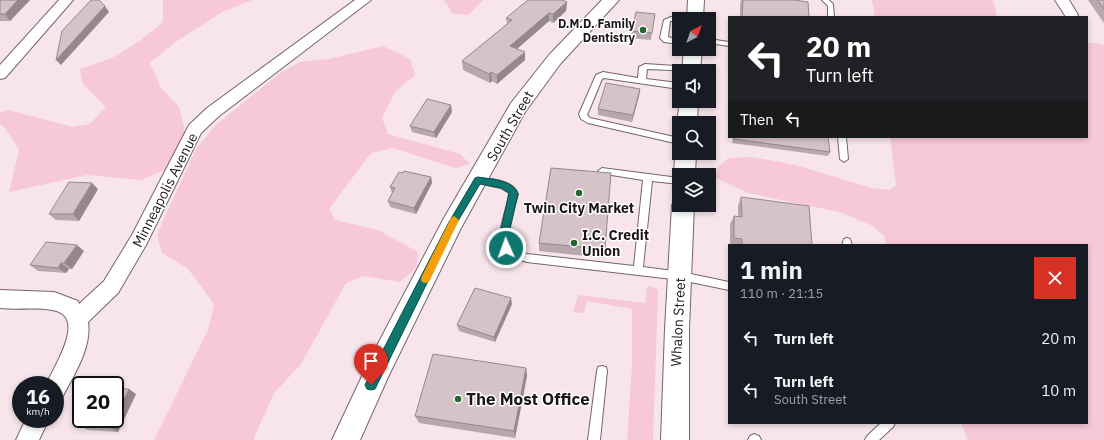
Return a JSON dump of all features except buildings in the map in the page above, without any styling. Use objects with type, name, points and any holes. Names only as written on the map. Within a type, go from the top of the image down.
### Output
[{"type":"street","points":[[0,74],[66,0]]},
{"type":"street","name":"Minneapolis Avenue","points":[[78,319],[111,287],[139,240],[195,129],[213,112],[364,0]]},
{"type":"street","name":"South Street","points":[[346,440],[383,360],[452,224],[515,114],[536,82],[555,59],[611,0]]},
{"type":"street","points":[[695,12],[696,0]]},
{"type":"street","points":[[1062,0],[1071,15]]},
{"type":"street","name":"Whalon Street","points":[[675,440],[677,329],[681,276],[683,212]]},
{"type":"street","points":[[0,299],[60,302],[71,309],[78,319],[79,330],[77,345],[62,376]]},
{"type":"street","points":[[27,440],[33,428]]},
{"type":"lane","points":[[825,0],[831,5],[831,16]]},
{"type":"lane","points":[[672,18],[667,20],[664,38],[672,41]]},
{"type":"lane","points":[[716,42],[728,44]]},
{"type":"lane","points":[[642,80],[643,67],[645,66],[672,68]]},
{"type":"lane","points":[[672,85],[607,74],[599,76],[583,114],[588,120],[672,139]]},
{"type":"lane","points":[[842,138],[844,160]]},
{"type":"lane","points":[[602,171],[672,179]]},
{"type":"lane","points":[[638,271],[648,176]]},
{"type":"lane","points":[[478,180],[503,186],[513,191],[514,194],[504,238],[506,248],[516,255],[527,258],[681,276],[728,286]]},
{"type":"lane","points":[[594,440],[602,371]]},
{"type":"lane","points":[[871,440],[888,424]]},
{"type":"shaded area","points":[[163,0],[252,0],[222,12],[174,43],[150,63],[161,88],[179,107],[185,131],[168,168],[142,180],[87,175],[9,192],[19,150],[5,128],[0,124],[0,113],[8,110],[73,127],[90,124],[106,107],[82,83],[80,69],[112,58],[141,40],[163,22]]},
{"type":"shaded area","points":[[444,0],[483,0],[468,15],[453,14]]},
{"type":"shaded area","points":[[872,0],[992,0],[996,9],[996,16],[875,16]]},
{"type":"shaded area","points":[[1088,42],[1104,45],[1104,440],[968,440],[961,424],[1088,424],[1088,244],[886,244],[884,236],[871,225],[839,212],[748,193],[716,178],[717,168],[729,158],[752,157],[795,165],[872,188],[890,190],[896,185],[890,138],[1088,138]]},
{"type":"shaded area","points":[[383,46],[410,59],[415,75],[395,92],[382,118],[388,134],[460,154],[470,164],[455,168],[393,148],[371,153],[329,209],[335,220],[378,230],[418,252],[416,268],[400,282],[364,276],[346,283],[301,364],[274,393],[253,440],[154,440],[208,330],[214,304],[188,269],[162,253],[157,234],[196,149],[216,125],[279,74],[300,62],[329,59]]},
{"type":"shaded area","points":[[649,286],[658,290],[653,440],[627,440],[632,366],[632,309],[587,301],[584,313],[573,312],[578,295],[645,303],[647,288]]},
{"type":"slow traffic","points":[[425,279],[454,220]]},
{"type":"place","name":"D.M.D. Family Dentistry","points":[[643,30]]},
{"type":"place","name":"Twin City Market","points":[[579,193]]},
{"type":"place","name":"I.C. Credit Union","points":[[574,243]]},
{"type":"place","name":"The Most Office","points":[[458,399]]},
{"type":"route","points":[[371,385],[452,224],[478,180],[507,187],[513,191],[514,194],[504,238],[506,248]]}]
